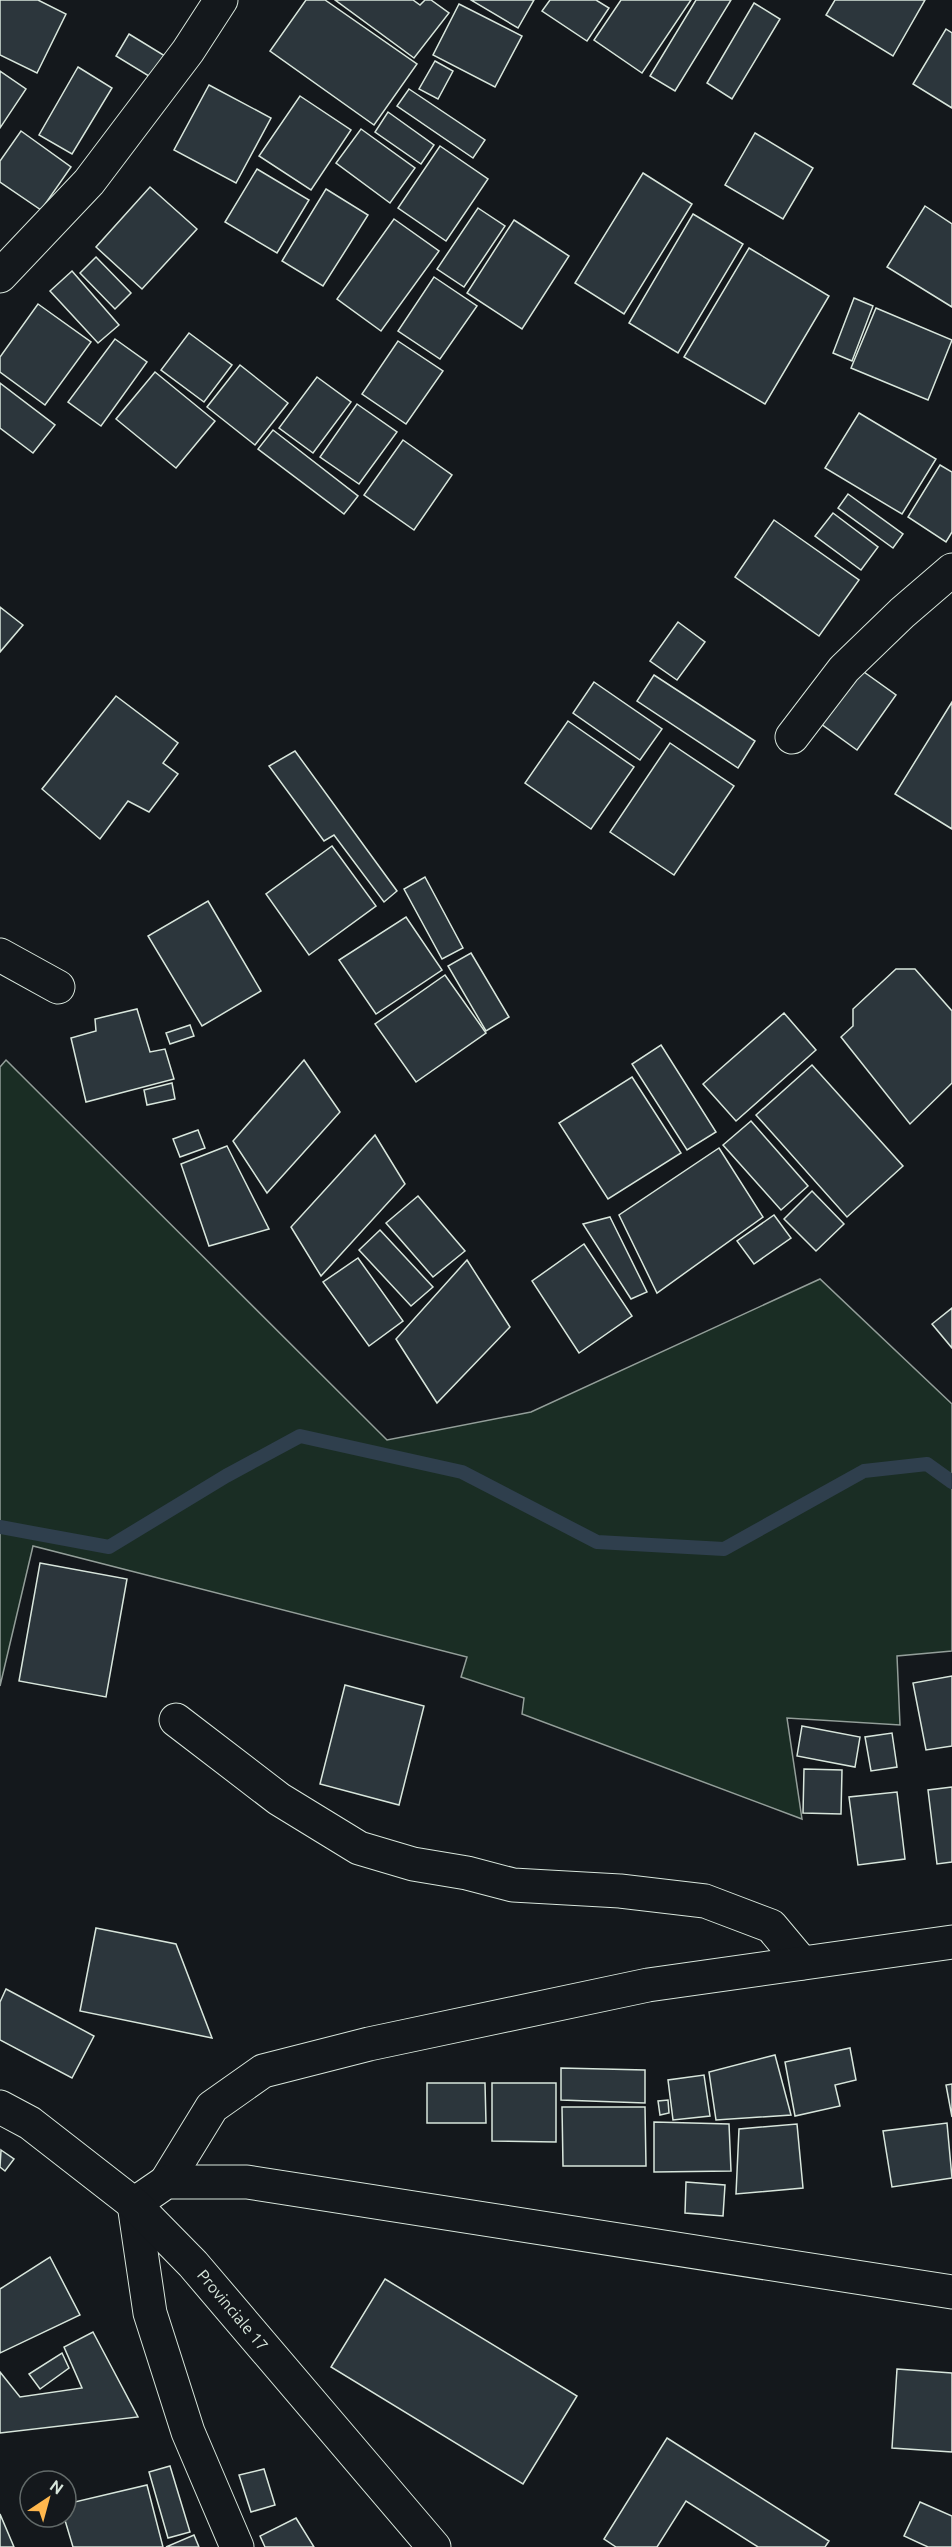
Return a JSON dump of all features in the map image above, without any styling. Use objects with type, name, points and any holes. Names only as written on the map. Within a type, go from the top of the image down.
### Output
[{"type":"street","points":[[0,276],[89,182],[188,51],[221,0]]},
{"type":"street","points":[[792,737],[843,669],[952,570]]},
{"type":"street","points":[[0,954],[58,987]]},
{"type":"street","points":[[176,1720],[279,1799],[359,1848],[413,1864],[467,1873],[513,1885],[620,1891],[705,1901],[771,1926],[802,1963]]},
{"type":"street","points":[[237,2547],[188,2432],[150,2313],[134,2204],[166,2182],[212,2107],[263,2071],[369,2044],[648,1985],[952,1942]]},
{"type":"street","name":"Provinciale 17","points":[[0,2107],[30,2123],[134,2204],[193,2264],[434,2547]]},
{"type":"street","points":[[166,2182],[247,2182],[952,2292]]},
{"type":"green space","points":[[6,1060],[387,1440],[531,1412],[820,1279],[952,1404],[952,1651],[897,1656],[900,1725],[787,1718],[802,1819],[522,1714],[524,1698],[461,1677],[467,1657],[33,1546],[0,1686],[0,1067]]},
{"type":"building","points":[[0,0],[38,0],[66,14],[37,73],[0,55]]},
{"type":"building","points":[[306,0],[325,0],[417,64],[374,125],[270,51]]},
{"type":"building","points":[[335,0],[413,0],[420,5],[425,0],[431,0],[449,13],[414,58]]},
{"type":"building","points":[[471,0],[534,0],[518,28]]},
{"type":"building","points":[[550,0],[596,0],[609,8],[587,41],[542,11]]},
{"type":"building","points":[[621,0],[691,0],[642,73],[594,40]]},
{"type":"building","points":[[696,0],[731,0],[675,91],[650,76]]},
{"type":"building","points":[[835,0],[925,0],[893,56],[826,15]]},
{"type":"building","points":[[754,3],[780,19],[732,99],[707,83]]},
{"type":"building","points":[[459,4],[522,36],[495,87],[433,55]]},
{"type":"building","points":[[946,29],[952,33],[952,108],[913,84]]},
{"type":"building","points":[[129,34],[165,56],[152,78],[116,56]]},
{"type":"building","points":[[435,61],[453,71],[438,99],[419,89]]},
{"type":"building","points":[[78,67],[112,88],[72,154],[39,135]]},
{"type":"building","points":[[0,71],[26,89],[0,128]]},
{"type":"building","points":[[209,85],[271,118],[236,183],[174,150]]},
{"type":"building","points":[[409,89],[485,140],[473,158],[397,106]]},
{"type":"building","points":[[300,96],[351,130],[311,190],[259,156]]},
{"type":"building","points":[[388,112],[434,145],[421,164],[375,132]]},
{"type":"building","points":[[361,129],[415,168],[390,203],[336,163]]},
{"type":"building","points":[[21,131],[71,167],[41,210],[0,182],[0,161]]},
{"type":"building","points":[[755,133],[813,168],[783,219],[725,185]]},
{"type":"building","points":[[440,146],[488,179],[446,241],[398,208]]},
{"type":"building","points":[[257,169],[309,200],[277,253],[225,222]]},
{"type":"building","points":[[643,173],[692,204],[624,314],[575,283]]},
{"type":"building","points":[[150,187],[197,229],[142,289],[96,247]]},
{"type":"building","points":[[326,189],[368,215],[323,286],[282,261]]},
{"type":"building","points":[[925,206],[952,224],[952,307],[887,267]]},
{"type":"building","points":[[478,208],[505,226],[464,287],[437,269]]},
{"type":"building","points":[[693,214],[743,244],[678,353],[629,323]]},
{"type":"building","points":[[394,219],[439,251],[381,331],[337,299]]},
{"type":"building","points":[[514,220],[569,256],[522,329],[467,293]]},
{"type":"building","points":[[749,248],[829,296],[765,404],[684,357]]},
{"type":"building","points":[[96,257],[131,293],[115,309],[80,273]]},
{"type":"building","points":[[72,271],[119,325],[98,343],[50,291]]},
{"type":"building","points":[[434,277],[477,306],[440,359],[398,331]]},
{"type":"building","points":[[854,298],[873,306],[852,361],[833,353]]},
{"type":"building","points":[[38,304],[91,342],[45,405],[0,372],[0,357]]},
{"type":"building","points":[[876,308],[952,340],[928,400],[851,368]]},
{"type":"building","points":[[189,333],[232,365],[204,402],[161,370]]},
{"type":"building","points":[[115,339],[147,362],[101,426],[68,402]]},
{"type":"building","points":[[398,341],[443,371],[406,424],[362,394]]},
{"type":"building","points":[[240,365],[288,403],[255,445],[207,407]]},
{"type":"building","points":[[155,372],[215,421],[176,468],[116,419]]},
{"type":"building","points":[[317,377],[351,402],[313,453],[279,428]]},
{"type":"building","points":[[0,383],[55,425],[33,453],[0,428]]},
{"type":"building","points":[[357,404],[397,432],[359,484],[320,457]]},
{"type":"building","points":[[859,413],[936,459],[902,514],[825,468]]},
{"type":"building","points":[[273,430],[358,496],[344,514],[258,449]]},
{"type":"building","points":[[403,440],[452,475],[414,530],[364,495]]},
{"type":"building","points":[[940,465],[952,472],[952,532],[946,542],[908,517]]},
{"type":"building","points":[[848,494],[903,534],[893,548],[838,508]]},
{"type":"building","points":[[833,513],[878,547],[861,570],[815,536]]},
{"type":"building","points":[[774,520],[859,580],[819,636],[735,577]]},
{"type":"building","points":[[0,607],[23,625],[0,652]]},
{"type":"building","points":[[678,622],[705,642],[677,680],[650,661]]},
{"type":"building","points":[[857,667],[896,695],[857,750],[817,721]]},
{"type":"building","points":[[654,675],[755,741],[738,768],[637,701]]},
{"type":"building","points":[[594,682],[662,729],[640,760],[573,713]]},
{"type":"building","points":[[116,696],[178,743],[163,763],[178,774],[149,812],[128,801],[100,839],[42,789]]},
{"type":"building","points":[[952,702],[952,829],[895,794]]},
{"type":"building","points":[[568,721],[634,767],[591,829],[525,783]]},
{"type":"building","points":[[670,743],[734,786],[674,875],[610,832]]},
{"type":"building","points":[[295,751],[397,891],[384,902],[334,835],[324,841],[269,766]]},
{"type":"building","points":[[332,846],[376,906],[309,955],[266,894]]},
{"type":"building","points":[[425,877],[463,948],[442,959],[404,889]]},
{"type":"building","points":[[208,901],[261,991],[202,1026],[148,936]]},
{"type":"building","points":[[406,917],[442,970],[376,1014],[339,960]]},
{"type":"building","points":[[471,953],[509,1017],[486,1031],[448,966]]},
{"type":"building","points":[[896,969],[915,969],[952,1011],[952,1083],[910,1124],[841,1037],[853,1026],[853,1009]]},
{"type":"building","points":[[445,975],[486,1033],[416,1082],[375,1024]]},
{"type":"building","points":[[137,1009],[150,1052],[165,1049],[174,1079],[86,1102],[71,1038],[96,1031],[95,1019]]},
{"type":"building","points":[[784,1013],[816,1050],[736,1121],[703,1084]]},
{"type":"building","points":[[190,1025],[194,1036],[170,1044],[166,1033]]},
{"type":"building","points":[[661,1045],[716,1132],[687,1150],[632,1064]]},
{"type":"building","points":[[304,1060],[340,1112],[267,1193],[233,1141]]},
{"type":"building","points":[[812,1065],[903,1166],[847,1217],[756,1115]]},
{"type":"building","points":[[632,1077],[681,1153],[608,1199],[559,1123]]},
{"type":"building","points":[[172,1083],[175,1099],[147,1105],[144,1090]]},
{"type":"building","points":[[751,1121],[808,1186],[781,1210],[723,1145]]},
{"type":"building","points":[[198,1130],[205,1148],[180,1157],[173,1139]]},
{"type":"building","points":[[375,1135],[405,1184],[321,1276],[291,1227]]},
{"type":"building","points":[[227,1146],[269,1229],[209,1246],[181,1164]]},
{"type":"building","points":[[719,1148],[763,1217],[657,1293],[619,1215]]},
{"type":"building","points":[[812,1191],[844,1224],[816,1251],[784,1219]]},
{"type":"building","points":[[418,1196],[465,1251],[433,1277],[386,1223]]},
{"type":"building","points":[[774,1215],[791,1238],[754,1264],[737,1241]]},
{"type":"building","points":[[610,1217],[647,1292],[631,1299],[583,1224]]},
{"type":"building","points":[[380,1230],[433,1287],[411,1306],[359,1250]]},
{"type":"building","points":[[584,1244],[632,1316],[579,1353],[532,1281]]},
{"type":"building","points":[[358,1258],[403,1321],[369,1346],[323,1282]]},
{"type":"building","points":[[467,1260],[510,1327],[437,1403],[396,1339]]},
{"type":"building","points":[[952,1308],[952,1348],[932,1324]]},
{"type":"building","points":[[40,1563],[127,1579],[106,1697],[19,1681]]},
{"type":"building","points":[[952,1676],[952,1746],[926,1750],[913,1683]]},
{"type":"building","points":[[345,1685],[424,1706],[399,1805],[320,1784]]},
{"type":"building","points":[[802,1726],[860,1737],[855,1767],[797,1756]]},
{"type":"building","points":[[892,1733],[897,1767],[871,1771],[865,1737]]},
{"type":"building","points":[[804,1769],[842,1770],[841,1814],[803,1813]]},
{"type":"building","points":[[952,1787],[952,1862],[937,1864],[928,1790]]},
{"type":"building","points":[[897,1792],[905,1859],[858,1865],[849,1797]]},
{"type":"building","points":[[96,1928],[176,1944],[212,2038],[80,2011]]},
{"type":"building","points":[[6,1989],[94,2036],[72,2078],[0,2040],[0,2002]]},
{"type":"building","points":[[850,2048],[856,2080],[835,2085],[840,2106],[795,2116],[785,2062]]},
{"type":"building","points":[[775,2055],[791,2115],[716,2120],[709,2072]]},
{"type":"building","points":[[561,2068],[645,2070],[645,2103],[561,2100]]},
{"type":"building","points":[[704,2075],[710,2116],[673,2120],[668,2080]]},
{"type":"building","points":[[427,2083],[485,2083],[486,2123],[427,2123]]},
{"type":"building","points":[[492,2083],[556,2083],[556,2142],[492,2141]]},
{"type":"building","points":[[952,2084],[952,2117],[946,2085]]},
{"type":"building","points":[[668,2100],[669,2113],[660,2115],[658,2101]]},
{"type":"building","points":[[562,2107],[645,2107],[646,2166],[563,2166]]},
{"type":"building","points":[[654,2122],[729,2124],[731,2171],[654,2172]]},
{"type":"building","points":[[947,2123],[952,2178],[892,2187],[883,2131]]},
{"type":"building","points":[[797,2124],[803,2188],[736,2194],[739,2129]]},
{"type":"building","points":[[1,2150],[14,2159],[5,2171],[0,2167]]},
{"type":"building","points":[[686,2182],[725,2185],[723,2216],[685,2213]]},
{"type":"building","points":[[50,2257],[80,2315],[0,2353],[0,2289]]},
{"type":"building","points":[[385,2279],[577,2396],[523,2484],[331,2367]]},
{"type":"building","points":[[93,2332],[138,2417],[0,2433],[0,2372],[20,2397],[82,2388],[64,2347]]},
{"type":"building","points":[[62,2353],[69,2368],[40,2389],[29,2374]]},
{"type":"building","points":[[897,2369],[952,2373],[952,2452],[892,2448]]},
{"type":"building","points":[[667,2438],[829,2541],[825,2547],[758,2547],[686,2501],[657,2547],[616,2547],[604,2539]]},
{"type":"building","points":[[170,2466],[190,2532],[168,2538],[149,2472]]},
{"type":"building","points":[[264,2469],[275,2505],[251,2512],[239,2475]]},
{"type":"building","points":[[147,2485],[163,2547],[73,2547],[68,2529],[78,2529],[78,2501]]},
{"type":"building","points":[[920,2502],[952,2516],[952,2547],[928,2547],[904,2536]]},
{"type":"building","points":[[0,2514],[14,2547],[0,2547]]},
{"type":"building","points":[[296,2518],[314,2547],[265,2547],[260,2536]]},
{"type":"building","points":[[194,2535],[199,2547],[166,2547]]},
{"type":"waterway","points":[[0,1527],[109,1547],[226,1476],[300,1436],[462,1472],[597,1542],[724,1549],[864,1471],[927,1464],[952,1482]]}]
